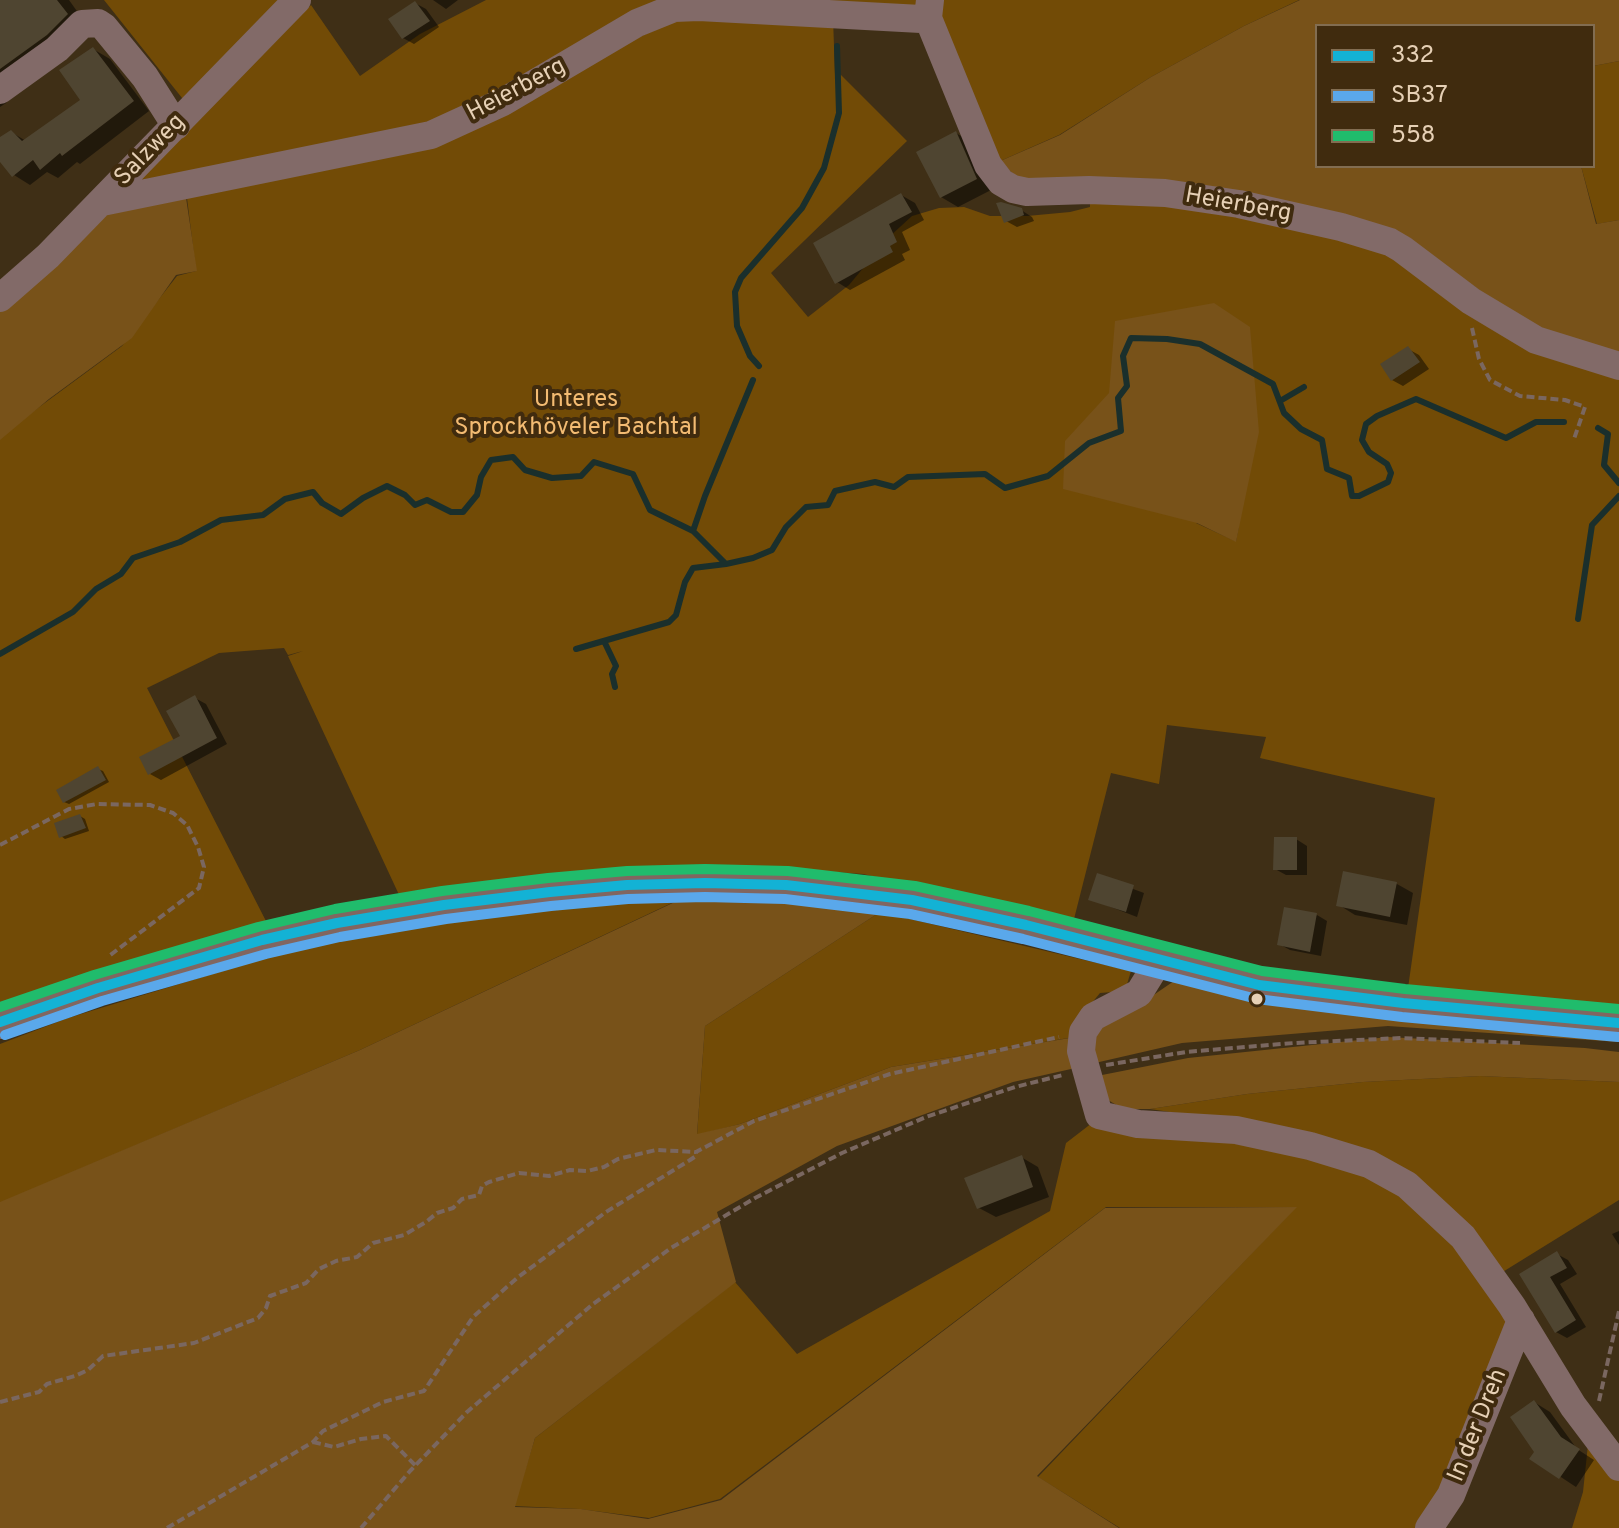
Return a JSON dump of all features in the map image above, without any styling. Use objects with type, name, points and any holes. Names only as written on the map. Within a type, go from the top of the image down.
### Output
[{"type":"main road","points":[[0,1022],[98,988],[262,940],[337,923],[444,905],[627,885],[786,885],[912,900],[1026,925],[1259,985],[1619,1023]]},
{"type":"street","name":"Salzweg","points":[[0,298],[102,202],[297,0]]},
{"type":"street","name":"Heierberg","points":[[102,202],[431,135],[503,102],[637,23],[674,8],[929,9],[988,165],[1001,182],[1027,192],[1089,190],[1165,193],[1239,204],[1341,227],[1390,242],[1471,301],[1536,340],[1619,366]]},
{"type":"street","points":[[0,90],[57,49],[82,24],[98,23],[145,77],[176,126]]},
{"type":"street","points":[[1155,959],[1152,972],[1139,993],[1101,1012],[1087,1024],[1083,1056],[1099,1115],[1121,1121],[1236,1130],[1310,1146],[1369,1164],[1407,1185],[1453,1226],[1521,1320],[1573,1406],[1619,1467]]},
{"type":"street","name":"In der Dreh","points":[[1429,1528],[1451,1495],[1521,1320]]},
{"type":"path","points":[[1471,301],[1475,343],[1490,380],[1520,396],[1565,400],[1585,407],[1574,439]]},
{"type":"path","points":[[0,845],[69,809],[97,804],[150,805],[173,813],[187,825],[204,867],[199,888],[117,948],[99,966],[98,988]]},
{"type":"path","points":[[0,1402],[39,1392],[47,1384],[75,1376],[88,1370],[103,1356],[194,1343],[258,1318],[270,1296],[306,1283],[319,1269],[336,1261],[357,1257],[373,1243],[404,1235],[437,1213],[453,1208],[462,1199],[479,1195],[482,1186],[489,1182],[519,1173],[549,1176],[570,1170],[587,1171],[604,1167],[618,1159],[656,1150],[696,1152],[754,1121],[890,1074],[1083,1056],[1294,1043],[1401,1038],[1523,1043]]},
{"type":"path","points":[[361,1528],[467,1412],[593,1304],[671,1248],[755,1198],[842,1153],[941,1112],[1015,1087],[1083,1056]]},
{"type":"path","points":[[167,1528],[313,1442],[323,1431],[383,1402],[424,1391],[473,1317],[506,1288],[606,1212],[696,1156],[696,1152]]},
{"type":"path","points":[[1592,1430],[1619,1311]]},
{"type":"path","points":[[313,1442],[334,1447],[386,1436],[416,1466]]},
{"type":"green space","points":[[104,0],[284,0],[186,103]]},
{"type":"green space","points":[[486,0],[922,0],[914,15],[710,5],[427,133],[125,193],[311,5],[360,76],[420,34]]},
{"type":"green space","points":[[934,0],[1299,0],[1151,77],[1059,135],[998,162]]},
{"type":"green space","name":"Unteres Sprockhöveler Bachtal","points":[[674,10],[833,18],[835,74],[839,73],[907,141],[771,273],[808,317],[849,285],[889,237],[912,216],[939,208],[964,207],[990,216],[1070,212],[1090,207],[1090,191],[1362,238],[1619,370],[1619,1007],[1408,988],[1435,798],[1260,758],[1266,737],[1167,725],[1159,784],[1111,773],[1073,923],[863,874],[748,866],[654,868],[401,899],[288,656],[303,651],[288,655],[284,648],[219,653],[147,688],[268,925],[72,980],[0,1004],[0,436],[122,346],[177,276],[196,271],[186,190],[365,155]],"holes":[[[1196,523],[1239,526],[1235,541]]]},
{"type":"green space","points":[[1619,61],[1619,220],[1597,224],[1582,168],[1595,168],[1595,66]]},
{"type":"green space","points":[[678,900],[360,1050],[0,1203],[0,1044],[68,1018],[281,953],[386,929],[543,906]]},
{"type":"green space","points":[[880,912],[1131,971],[1125,991],[1100,993],[1082,1015],[1075,1037],[891,1067],[740,1124],[697,1135],[705,1026]]},
{"type":"green space","points":[[1480,1076],[1619,1082],[1619,1200],[1501,1273],[1427,1192],[1196,1116],[1150,1109],[1247,1094],[1363,1082]]},
{"type":"green space","points":[[1092,1123],[1254,1139],[1385,1178],[1449,1229],[1510,1323],[1423,1528],[1120,1528],[1038,1477],[1296,1207],[1106,1207],[720,1499],[649,1518],[579,1509],[514,1506],[535,1438],[735,1282],[797,1354],[1050,1211],[1066,1143]]},
{"type":"green space","points":[[1589,1435],[1619,1473],[1619,1528],[1572,1528],[1583,1492]]},
{"type":"shaded area","points":[[1300,0],[1619,0],[1619,61],[1595,66],[1595,24],[1315,24],[1315,168],[1582,168],[1596,224],[1619,220],[1619,361],[1540,338],[1475,287],[1362,231],[1023,181],[998,162],[1060,135],[1151,77],[1244,26]]},
{"type":"shaded area","points":[[185,191],[197,271],[176,275],[132,338],[49,399],[0,440],[0,302],[116,205]]},
{"type":"shaded area","points":[[1214,303],[1250,327],[1259,432],[1236,542],[1197,523],[1063,489],[1065,441],[1109,393],[1115,321]]},
{"type":"shaded area","points":[[771,896],[880,912],[705,1026],[697,1134],[740,1124],[891,1067],[1076,1037],[1080,1067],[1013,1082],[837,1146],[717,1212],[736,1282],[535,1438],[515,1507],[581,1509],[648,1519],[721,1500],[1105,1208],[1297,1207],[1037,1476],[1119,1528],[0,1528],[0,1202],[360,1050],[679,900]]},
{"type":"shaded area","points":[[1174,981],[1260,999],[1619,1037],[1619,1042],[1388,1026],[1182,1043],[1095,1063],[1094,1030]]},
{"type":"shaded area","points":[[1388,1037],[1619,1052],[1619,1082],[1480,1076],[1363,1082],[1247,1094],[1150,1109],[1123,1109],[1108,1100],[1102,1087],[1102,1075],[1188,1058]]},
{"type":"building","points":[[0,0],[57,0],[68,14],[47,35],[0,69]]},
{"type":"building","points":[[415,1],[430,21],[402,39],[388,19]]},
{"type":"building","points":[[93,47],[134,101],[40,170],[33,160],[12,177],[0,162],[0,137],[11,130],[22,141],[80,100],[59,70]]},
{"type":"building","points":[[956,131],[977,179],[940,198],[916,152]]},
{"type":"building","points":[[901,193],[912,212],[889,224],[897,242],[890,246],[893,252],[835,284],[813,243]]},
{"type":"building","points":[[996,203],[1022,208],[1024,215],[1004,223]]},
{"type":"building","points":[[1408,346],[1420,362],[1391,381],[1380,364]]},
{"type":"building","points":[[195,695],[217,738],[148,775],[139,757],[180,736],[166,711]]},
{"type":"building","points":[[98,766],[106,780],[63,803],[56,790]]},
{"type":"building","points":[[80,814],[86,828],[59,838],[54,823]]},
{"type":"building","points":[[1274,837],[1297,837],[1297,870],[1273,870]]},
{"type":"building","points":[[1343,871],[1397,882],[1390,917],[1336,906]]},
{"type":"building","points":[[1097,873],[1134,885],[1126,912],[1088,900]]},
{"type":"building","points":[[1284,907],[1317,913],[1310,952],[1277,945]]},
{"type":"building","points":[[1022,1155],[1033,1187],[977,1209],[964,1178]]},
{"type":"building","points":[[1557,1251],[1567,1268],[1550,1277],[1576,1320],[1555,1333],[1519,1274]]},
{"type":"building","points":[[1534,1400],[1561,1437],[1580,1449],[1559,1479],[1529,1459],[1534,1452],[1510,1417]]},
{"type":"waterway","points":[[759,366],[750,356],[737,326],[735,292],[741,278],[802,208],[824,168],[839,113],[837,46]]},
{"type":"waterway","points":[[0,654],[73,612],[96,589],[121,574],[133,558],[180,542],[221,520],[263,515],[285,499],[313,492],[322,503],[341,514],[387,486],[405,495],[415,505],[427,500],[451,512],[463,512],[477,495],[481,477],[491,460],[513,457],[525,470],[552,478],[581,476],[594,462],[633,474],[650,510],[693,531],[726,564],[772,550],[786,527],[806,507],[828,505],[835,491],[875,482],[894,487],[908,477],[985,474],[1005,488],[1048,476],[1089,443],[1121,431],[1118,398],[1127,386],[1123,356],[1131,338],[1200,344],[1273,384],[1284,413],[1301,429],[1322,440],[1327,469],[1349,478],[1352,496],[1359,496],[1388,482],[1391,473],[1387,464],[1369,452],[1362,440],[1366,424],[1416,399],[1506,438],[1536,422],[1564,422]]},
{"type":"waterway","points":[[693,531],[753,380]]},
{"type":"waterway","points":[[1280,401],[1304,387]]},
{"type":"waterway","points":[[1598,428],[1608,434],[1604,465],[1619,483]]},
{"type":"waterway","points":[[1578,619],[1592,525],[1619,496]]},
{"type":"waterway","points":[[576,649],[669,622],[676,615],[685,582],[693,568],[726,564]]},
{"type":"waterway","points":[[604,641],[616,666],[612,674],[615,687]]},
{"type":"transit line","name":"558","points":[[0,1007],[94,975],[258,927],[335,909],[442,891],[548,878],[627,871],[705,869],[788,871],[915,886],[1029,911],[1262,971],[1405,989],[1619,1009]]},
{"type":"transit line","name":"332","points":[[0,1022],[98,988],[262,940],[337,923],[444,905],[550,892],[627,885],[705,883],[786,885],[912,900],[1026,925],[1259,985],[1403,1003],[1619,1023]]},
{"type":"transit line","name":"SB37","points":[[5,1035],[102,1001],[266,954],[340,937],[446,919],[551,906],[628,899],[705,897],[785,899],[910,914],[1023,939],[1257,999],[1402,1017],[1618,1037]]}]
